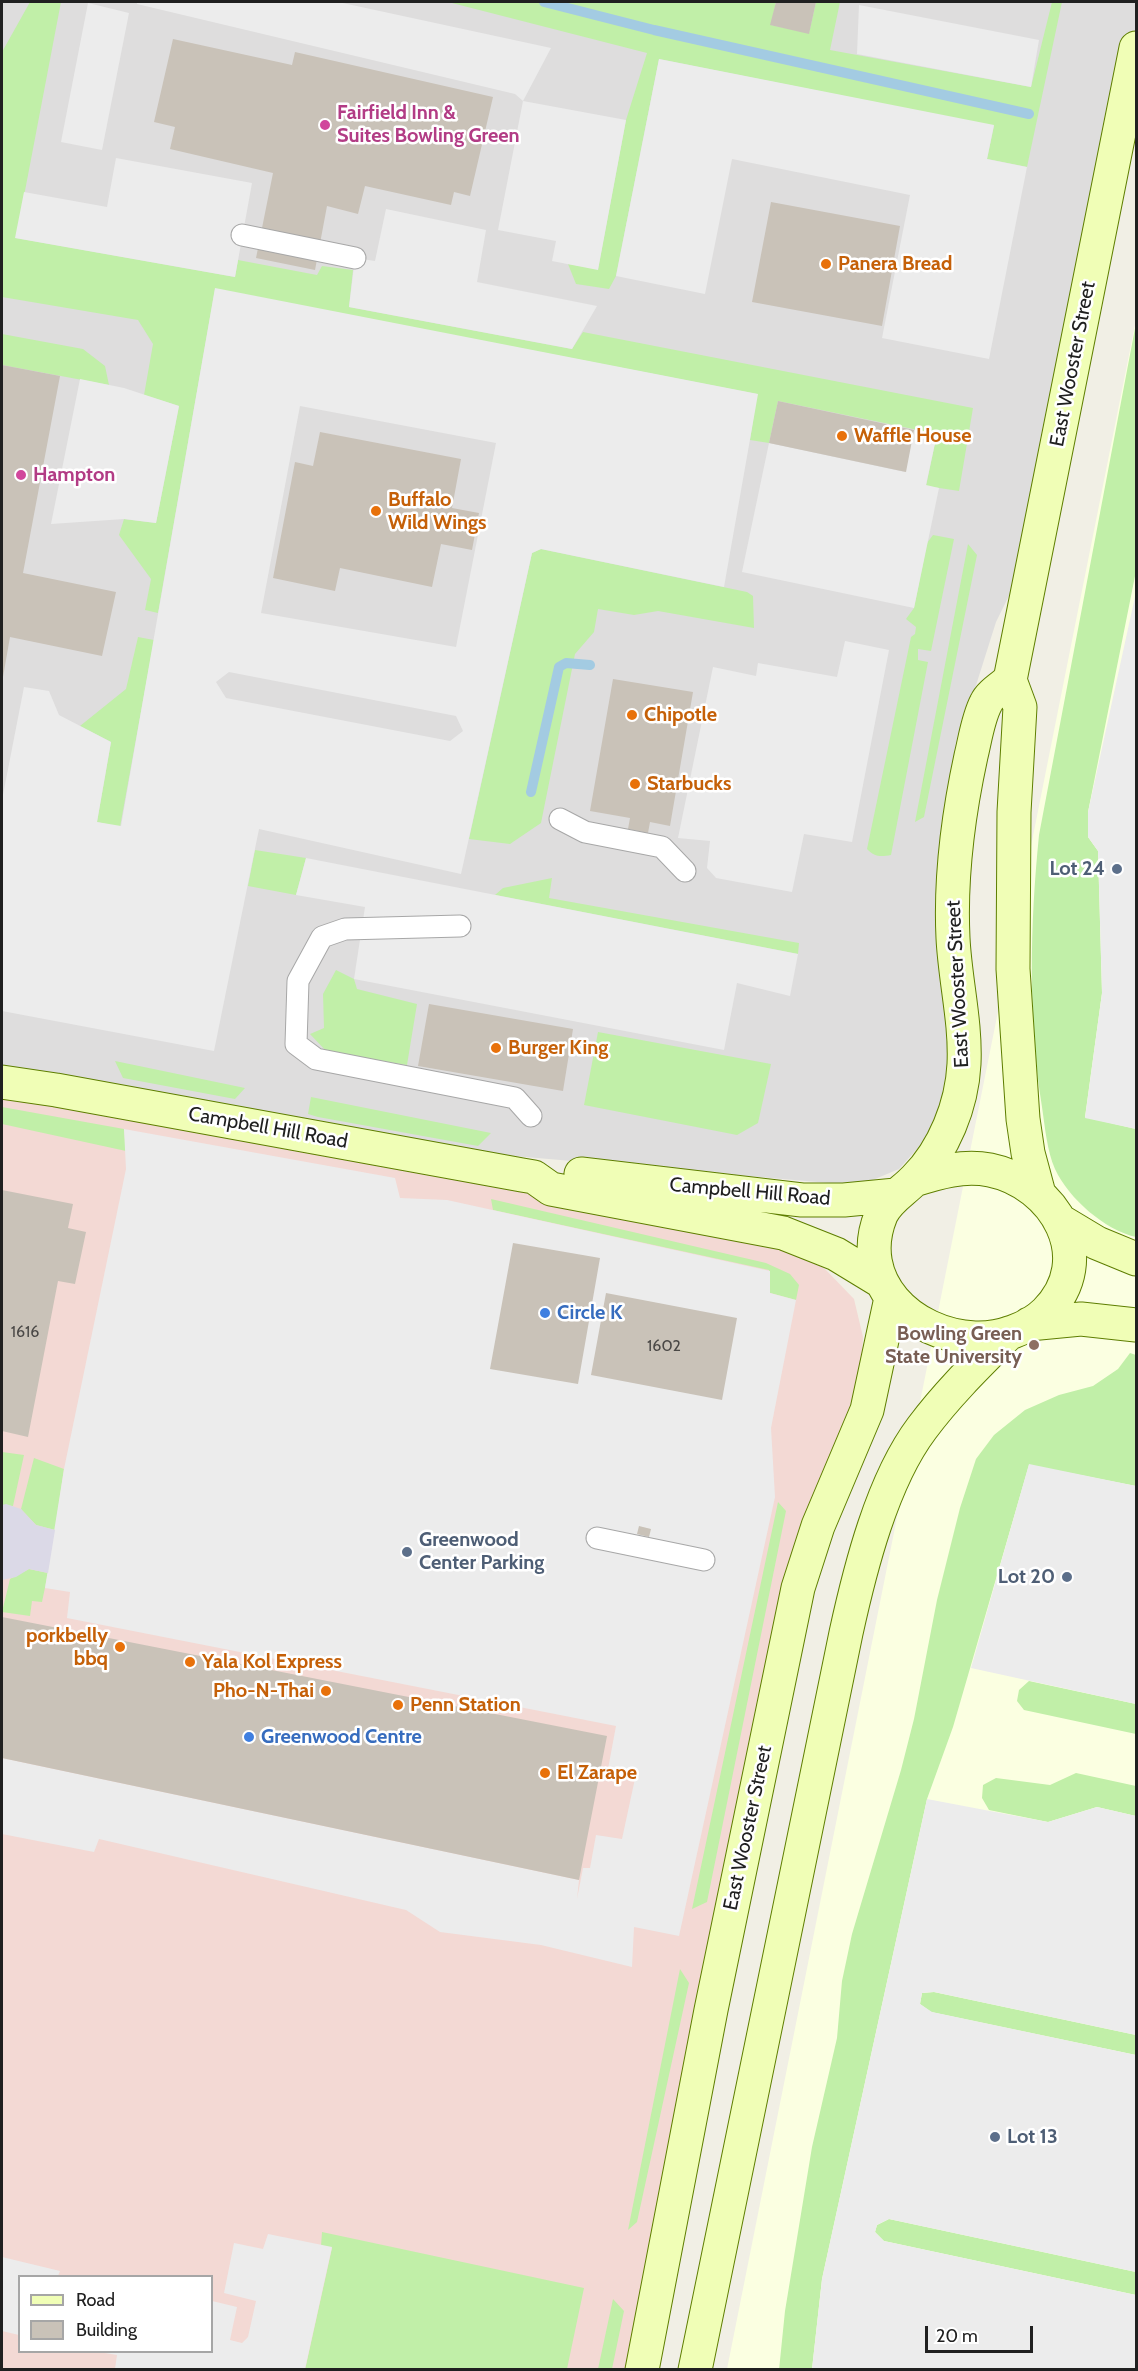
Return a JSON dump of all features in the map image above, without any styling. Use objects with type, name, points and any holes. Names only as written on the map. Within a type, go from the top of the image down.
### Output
[{"type":"main road","name":"East Wooster Street","points":[[642,2370],[711,2010],[798,1588],[818,1526],[867,1410],[887,1290],[874,1256],[875,1236],[882,1213],[931,1159],[945,1136],[961,1090],[965,1042],[953,937],[955,847],[961,803],[986,701],[1010,680],[1137,48]]},
{"type":"main road","points":[[1010,680],[1020,707],[1014,823],[1013,969],[1023,1119],[1028,1153],[1039,1194]]},
{"type":"main road","name":"Campbell Hill Road","points":[[2,1082],[534,1177],[552,1189],[783,1233],[836,1254],[887,1290]]},
{"type":"main road","points":[[695,2370],[848,1623],[864,1556],[899,1467],[921,1429],[954,1390],[1019,1328],[1045,1313],[1056,1300],[1067,1279],[1070,1250],[1062,1222],[1039,1194],[1008,1176],[982,1170],[942,1170],[905,1188]]},
{"type":"main road","name":"Campbell Hill Road","points":[[534,1177],[553,1171],[802,1200],[844,1200],[905,1188]]},
{"type":"main road","points":[[1062,1222],[1097,1244],[1137,1259]]},
{"type":"main road","points":[[887,1290],[905,1311],[921,1322],[939,1330],[975,1338],[992,1337],[1019,1328],[1081,1319],[1137,1325]]},
{"type":"lane","points":[[242,235],[355,258]]},
{"type":"lane","points":[[560,819],[585,832],[662,847],[685,871]]},
{"type":"lane","points":[[460,926],[345,929],[322,937],[298,981],[296,1044],[316,1059],[515,1098],[531,1116]]},
{"type":"lane","points":[[597,1538],[704,1560]]},
{"type":"shaded area","points":[[2,2],[1136,2],[1136,48],[1038,537],[996,622],[972,698],[946,803],[937,864],[938,945],[947,1042],[947,1073],[940,1109],[924,1141],[899,1169],[868,1182],[841,1184],[455,1151],[2,1072]]},
{"type":"shaded area","points":[[137,2],[338,2],[551,48],[523,101],[515,94],[137,4]]},
{"type":"shaded area","points":[[88,3],[129,13],[102,150],[61,142]]},
{"type":"shaded area","points":[[859,5],[1039,40],[1031,87],[857,54]]},
{"type":"shaded area","points":[[659,59],[994,125],[987,159],[1027,167],[989,359],[882,338],[910,195],[732,159],[705,294],[616,276]]},
{"type":"shaded area","points":[[523,101],[626,120],[598,270],[552,261],[556,241],[498,230]]},
{"type":"shaded area","points":[[116,158],[252,183],[235,277],[15,238],[24,192],[107,207]]},
{"type":"shaded area","points":[[386,209],[486,230],[477,282],[597,306],[572,349],[349,307],[355,258],[375,261]]},
{"type":"shaded area","points":[[215,288],[758,394],[724,587],[541,549],[532,553],[461,874],[259,829],[214,1051],[2,1011],[2,800],[24,687],[49,691],[59,715],[111,742],[97,822],[121,826]],"holes":[[[300,406],[496,443],[456,647],[261,613]],[[229,672],[456,716],[463,731],[450,741],[226,698],[216,682]]]},
{"type":"shaded area","name":"Bowling Green State University","points":[[1136,320],[1136,2369],[727,2369]]},
{"type":"shaded area","points":[[80,379],[124,388],[179,406],[156,523],[124,519],[51,524]]},
{"type":"shaded area","points":[[914,430],[937,434],[926,485],[939,488],[914,608],[742,572],[769,443],[905,472]]},
{"type":"shaded area","name":"Lot 24","points":[[1136,592],[1136,1129],[1085,1118],[1102,993],[1098,851],[1088,837],[1088,812]]},
{"type":"shaded area","points":[[845,641],[889,650],[852,842],[804,834],[792,892],[716,878],[707,868],[710,841],[678,838],[713,667],[756,676],[758,663],[837,677]]},
{"type":"shaded area","points":[[306,858],[798,954],[790,996],[737,983],[724,1050],[354,979],[365,907],[296,895]]},
{"type":"shaded area","name":"Greenwood Centre","points":[[2,1081],[270,1129],[787,1250],[812,1259],[854,1299],[863,1337],[861,1370],[642,2369],[2,2370]]},
{"type":"shaded area","name":"Greenwood Center Parking","points":[[124,1129],[395,1178],[400,1198],[447,1200],[770,1271],[770,1293],[796,1300],[771,1428],[775,1497],[679,1936],[634,1927],[632,1967],[541,1945],[440,1932],[406,1910],[99,1839],[94,1852],[2,1834],[2,1758],[579,1880],[577,1899],[583,1868],[590,1868],[596,1835],[622,1839],[636,1774],[608,1769],[616,1726],[67,1618],[70,1592],[45,1588],[64,1469],[126,1169]]},
{"type":"shaded area","name":"Lot 20","points":[[1029,1464],[1136,1486],[1136,1704],[971,1668]]},
{"type":"shaded area","points":[[6,1504],[21,1509],[36,1525],[55,1530],[48,1573],[29,1569],[16,1577],[2,1580],[2,1505]]},
{"type":"shaded area","name":"Lot 13","points":[[927,1799],[1048,1822],[1097,1807],[1136,1816],[1136,2035],[934,1992],[922,1993],[920,2004],[932,2012],[1136,2055],[1136,2272],[889,2219],[877,2225],[875,2232],[884,2241],[1136,2295],[1136,2369],[812,2369],[822,2279]]},
{"type":"shaded area","points":[[268,2234],[332,2247],[305,2369],[115,2369],[117,2355],[105,2353],[213,2353],[213,2301],[237,2307],[230,2340],[242,2343],[248,2337],[256,2301],[224,2293],[234,2243],[263,2249]]},
{"type":"shaded area","points":[[2,2257],[60,2271],[58,2275],[18,2275],[18,2335],[2,2331]]},
{"type":"green space","points":[[30,2],[61,2],[16,238],[235,277],[238,260],[317,275],[322,266],[353,270],[349,307],[572,349],[583,332],[973,408],[959,491],[926,486],[937,434],[778,401],[769,443],[750,440],[757,394],[215,289],[158,613],[145,610],[151,579],[119,535],[124,519],[156,523],[179,406],[144,395],[153,344],[138,320],[2,297],[2,52]]},
{"type":"green space","points":[[448,2],[776,2],[771,25],[809,33],[816,2],[840,2],[830,50],[1031,87],[1052,2],[1062,2],[1027,167],[987,159],[994,126],[659,59],[616,276],[609,289],[576,284],[568,264],[598,269],[626,120],[647,53]]},
{"type":"green space","points":[[1136,323],[1136,571],[1088,812],[1088,837],[1098,851],[1102,993],[1085,1117],[1136,1129],[1136,1237],[1112,1228],[1089,1212],[1061,1180],[1050,1155],[1034,1039],[1032,937],[1039,835]]},
{"type":"green space","points":[[2,334],[83,349],[105,366],[109,385],[2,365]]},
{"type":"green space","points":[[933,535],[954,539],[931,651],[918,649],[918,660],[928,662],[891,855],[878,856],[867,849],[911,637],[915,634],[916,627],[906,619],[914,608],[927,543]]},
{"type":"green space","points":[[968,544],[977,555],[924,817],[915,822]]},
{"type":"green space","points":[[541,549],[747,592],[753,596],[754,628],[658,611],[634,615],[598,609],[594,632],[575,654],[541,823],[510,844],[469,839],[532,553]]},
{"type":"green space","points":[[138,637],[154,640],[120,827],[97,822],[111,742],[80,726],[126,689]]},
{"type":"green space","points":[[255,850],[306,858],[296,895],[248,886]]},
{"type":"green space","points":[[552,878],[549,898],[799,943],[798,954],[495,895],[503,888]]},
{"type":"green space","points":[[336,970],[354,979],[357,989],[417,1004],[407,1065],[327,1052],[310,1034],[324,1028],[323,994]]},
{"type":"green space","points":[[598,1032],[771,1064],[758,1123],[737,1135],[584,1105]]},
{"type":"green space","points":[[115,1061],[245,1088],[235,1099],[123,1078]]},
{"type":"green space","points":[[311,1097],[491,1133],[478,1146],[318,1117],[308,1114]]},
{"type":"green space","points":[[2,1107],[124,1129],[126,1151],[2,1124]]},
{"type":"green space","points":[[491,1199],[766,1263],[790,1274],[799,1285],[796,1300],[770,1293],[769,1270],[493,1210]]},
{"type":"green space","points":[[1130,1353],[1136,1355],[1136,1486],[1029,1465],[953,1727],[927,1799],[822,2279],[812,2369],[779,2370],[785,2311],[812,2147],[837,2038],[842,1981],[852,1934],[901,1770],[914,1719],[937,1600],[960,1508],[976,1459],[994,1435],[1025,1410],[1059,1395],[1093,1386],[1118,1369]]},
{"type":"green space","points":[[2,1452],[24,1455],[13,1506],[2,1505]]},
{"type":"green space","points":[[34,1458],[64,1469],[55,1530],[36,1525],[21,1509]]},
{"type":"green space","points":[[778,1502],[786,1511],[707,1902],[692,1909]]},
{"type":"green space","points":[[29,1569],[48,1573],[42,1602],[32,1601],[30,1616],[2,1612],[10,1579]]},
{"type":"green space","points":[[1029,1681],[1136,1704],[1136,1734],[1024,1710],[1017,1701],[1019,1690]]},
{"type":"green space","points":[[1076,1773],[1136,1786],[1136,1816],[1097,1807],[1048,1822],[989,1810],[982,1798],[983,1785],[996,1778],[1050,1785]]},
{"type":"green space","points":[[680,1969],[689,1983],[637,2222],[628,2230]]},
{"type":"green space","points":[[934,1992],[1136,2035],[1136,2055],[931,2012],[920,2004],[922,1993]]},
{"type":"green space","points":[[889,2219],[1136,2272],[1136,2295],[884,2241],[875,2232],[877,2225]]},
{"type":"green space","points":[[322,2232],[584,2288],[567,2369],[305,2370],[332,2248],[321,2246]]},
{"type":"green space","points":[[613,2299],[624,2311],[612,2369],[598,2369]]},
{"type":"building","points":[[776,2],[816,2],[809,34],[770,25]]},
{"type":"building","name":"Fairfield Inn & Suites Bowling Green","points":[[173,39],[292,65],[295,52],[493,97],[470,196],[454,192],[451,205],[365,186],[358,214],[327,206],[315,270],[256,258],[273,173],[170,149],[175,127],[154,122]]},
{"type":"building","name":"Panera Bread","points":[[771,202],[900,226],[882,326],[752,302]]},
{"type":"building","points":[[2,365],[60,376],[23,573],[116,592],[102,656],[10,637],[3,677]]},
{"type":"building","name":"Waffle House","points":[[778,401],[914,430],[906,472],[769,443]]},
{"type":"building","name":"Buffalo Wild Wings","points":[[320,432],[461,459],[452,508],[479,513],[472,550],[441,544],[432,587],[340,568],[335,591],[273,578],[295,462],[313,466]]},
{"type":"building","points":[[613,679],[693,692],[670,826],[650,822],[648,833],[628,829],[630,818],[590,811]]},
{"type":"building","name":"Burger King","points":[[429,1004],[573,1029],[563,1091],[418,1066]]},
{"type":"building","points":[[2,1190],[73,1204],[68,1228],[86,1232],[75,1284],[58,1281],[28,1437],[2,1431]]},
{"type":"building","name":"Circle K","points":[[513,1243],[600,1258],[578,1384],[490,1369]]},
{"type":"building","name":"Circle K","points":[[606,1293],[737,1318],[722,1400],[591,1375]]},
{"type":"building","points":[[639,1526],[651,1529],[649,1537],[637,1534]]},
{"type":"building","name":"Greenwood Centre","points":[[2,1617],[607,1736],[579,1880],[2,1758]]},
{"type":"waterway","points":[[544,2],[654,30],[1029,114]]},
{"type":"waterway","points":[[531,792],[559,667],[566,663],[590,665]]},
{"type":"place","name":"Fairfield Inn & Suites Bowling Green","points":[[325,125]]},
{"type":"place","name":"Panera Bread","points":[[826,264]]},
{"type":"place","name":"Waffle House","points":[[842,436]]},
{"type":"place","name":"Hampton","points":[[21,475]]},
{"type":"place","name":"Buffalo Wild Wings","points":[[376,511]]},
{"type":"place","name":"Chipotle","points":[[632,715]]},
{"type":"place","name":"Starbucks","points":[[635,784]]},
{"type":"place","name":"Lot 24","points":[[1117,869]]},
{"type":"place","name":"Burger King","points":[[496,1048]]},
{"type":"place","name":"Circle K","points":[[545,1313]]},
{"type":"place","name":"Bowling Green State University","points":[[1034,1345]]},
{"type":"place","name":"Greenwood Center Parking","points":[[407,1552]]},
{"type":"place","name":"Lot 20","points":[[1067,1577]]},
{"type":"place","name":"porkbelly bbq","points":[[120,1647]]},
{"type":"place","name":"Yala Kol Express","points":[[190,1662]]},
{"type":"place","name":"Pho-N-Thai","points":[[326,1691]]},
{"type":"place","name":"Penn Station","points":[[398,1705]]},
{"type":"place","name":"Greenwood Centre","points":[[249,1737]]},
{"type":"place","name":"El Zarape","points":[[545,1773]]},
{"type":"place","name":"Lot 13","points":[[995,2137]]}]
